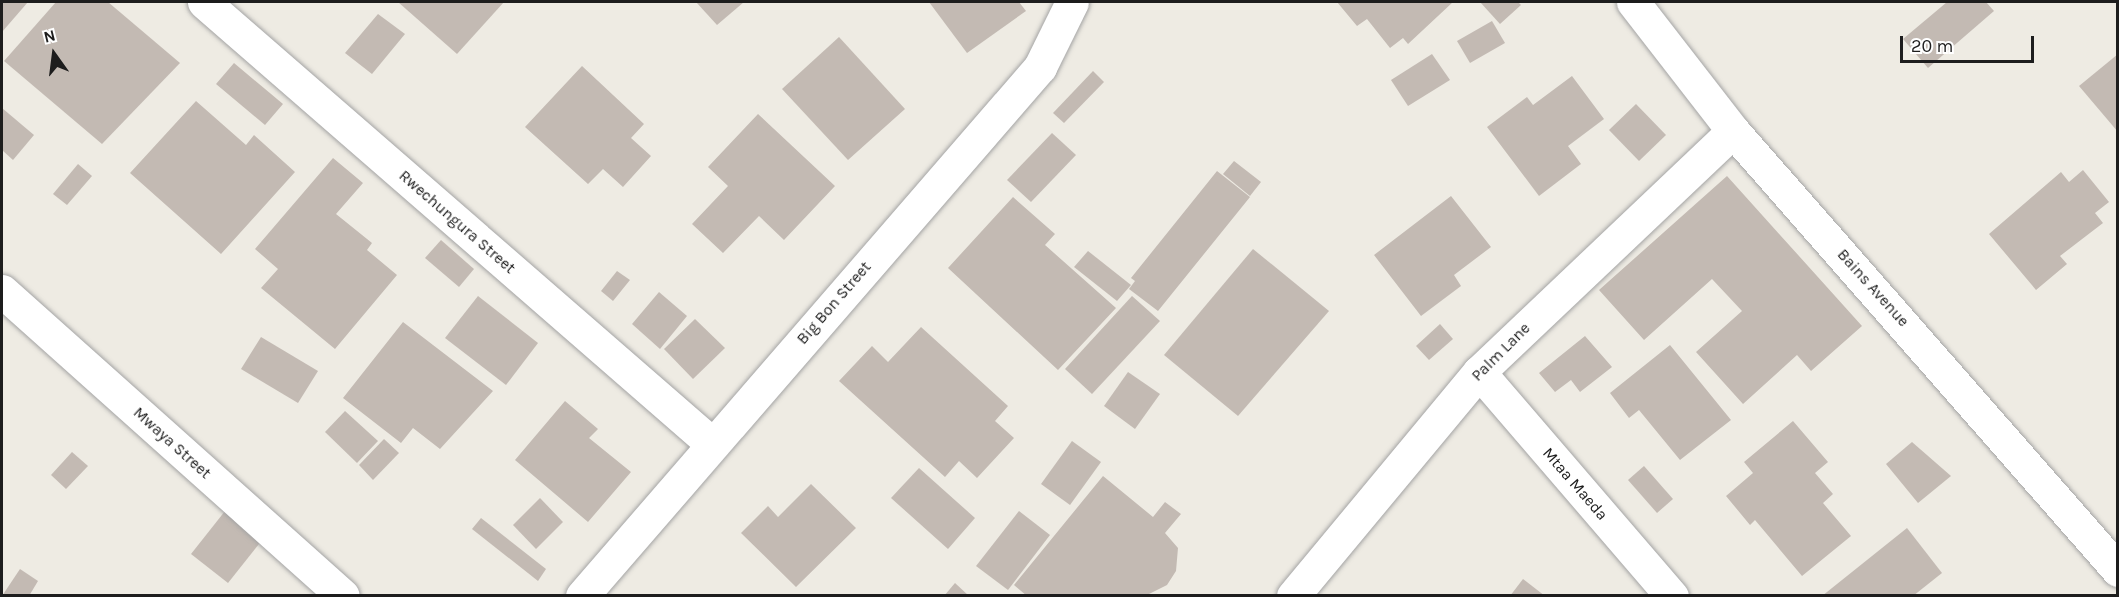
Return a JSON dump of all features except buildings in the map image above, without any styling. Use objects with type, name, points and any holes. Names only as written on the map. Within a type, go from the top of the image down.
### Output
[{"type":"street","name":"Rwechungura Street","points":[[204,2],[711,443]]},
{"type":"street","name":"Big Bon Street","points":[[582,596],[711,443],[1040,66],[1072,2]]},
{"type":"street","name":"Bains Avenue","points":[[1633,2],[1733,131],[2118,570]]},
{"type":"street","name":"Palm Lane","points":[[1293,596],[1479,372],[1733,131]]},
{"type":"street","name":"Mwaya Street","points":[[2,291],[344,596]]},
{"type":"street","name":"Mtaa Maeda","points":[[1479,372],[1672,596]]}]
